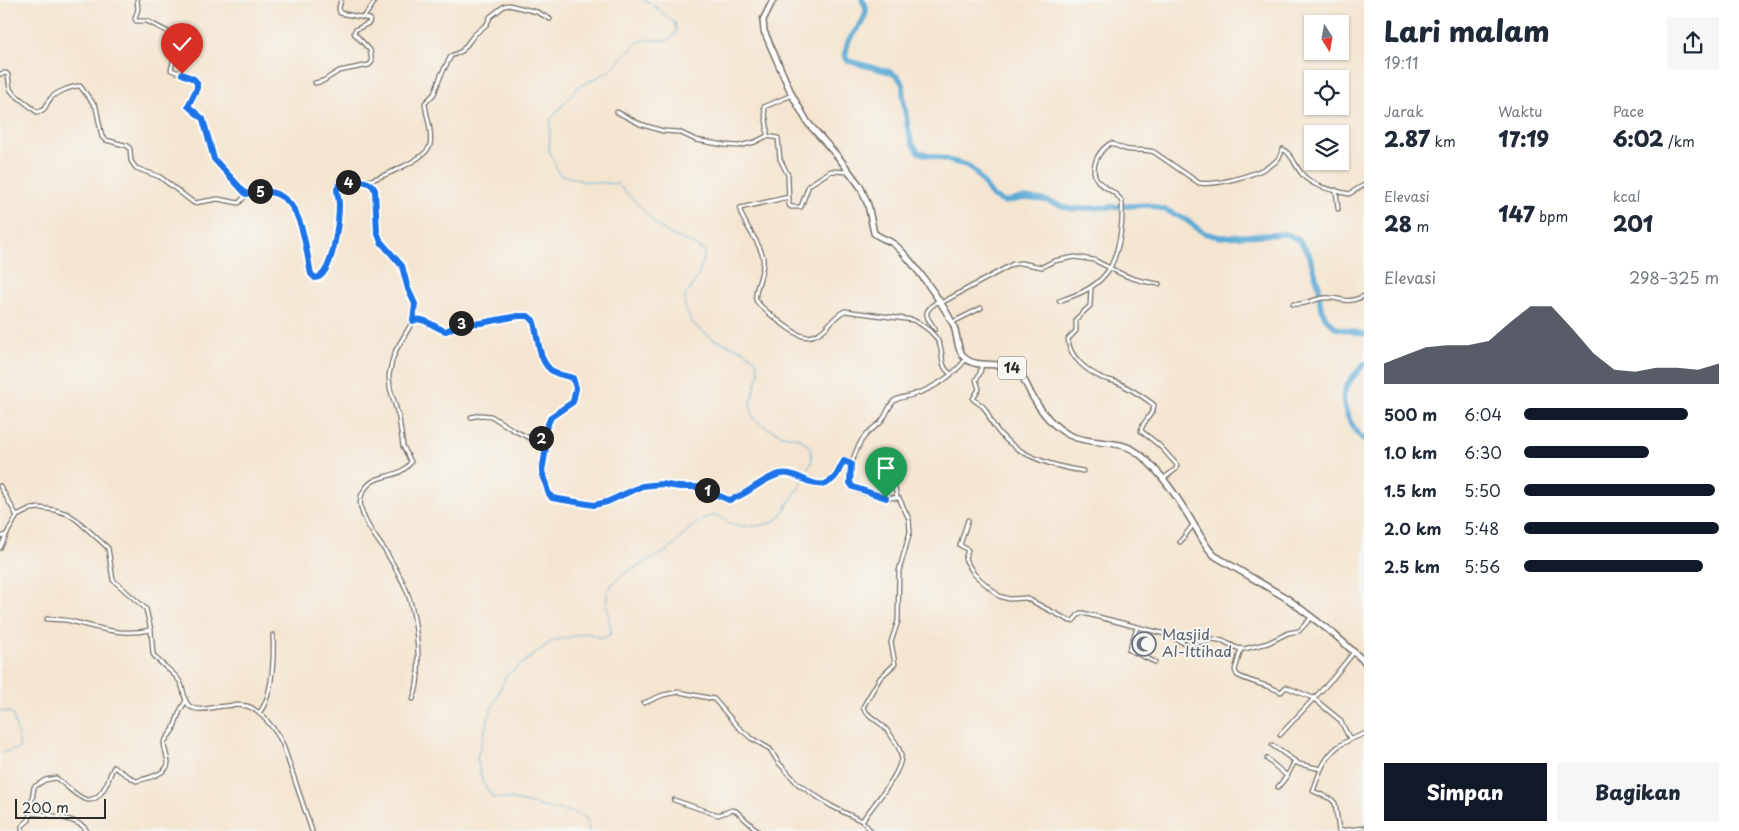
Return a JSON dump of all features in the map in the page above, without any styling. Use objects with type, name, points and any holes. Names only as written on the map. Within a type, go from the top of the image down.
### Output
[{"type":"highway","points":[[773,0],[765,15],[763,28],[792,95],[808,123],[851,172],[863,192],[874,233],[894,245],[911,264],[953,322],[961,351],[966,359]]},
{"type":"highway","name":"14","points":[[966,359],[1010,367],[1019,372],[1043,413],[1061,430],[1081,440],[1118,444],[1131,448],[1163,480],[1194,524],[1208,549],[1217,558],[1288,599],[1355,651],[1362,659]]},
{"type":"street","points":[[137,0],[138,9],[134,18],[136,21],[147,21],[174,35],[174,53],[171,70],[196,81],[197,88],[189,103],[189,108],[203,119],[214,159],[246,194]]},
{"type":"street","points":[[315,83],[323,81],[339,72],[369,65],[372,62],[370,50],[354,32],[370,21],[369,18],[340,13],[338,10],[341,0]]},
{"type":"street","points":[[364,17],[374,3]]},
{"type":"street","points":[[0,74],[8,75],[11,91],[37,112],[45,109],[52,97],[74,86],[80,86],[96,107],[101,135],[104,139],[128,146],[130,149],[130,161],[134,166],[160,177],[192,202],[199,203],[218,200],[236,204],[246,194],[259,191],[268,191],[283,197],[292,204],[300,222],[311,274],[318,278],[327,269],[332,255],[339,204],[337,189],[342,182],[366,182],[425,154],[428,150],[431,132],[425,102],[433,96],[451,56],[462,50],[474,35],[487,24],[490,17],[508,5],[537,12],[550,19]]},
{"type":"street","points":[[767,136],[764,107],[792,95]]},
{"type":"street","points":[[617,112],[630,121],[663,131],[679,132],[695,139],[726,145],[741,146],[767,136],[779,139],[780,159],[788,175],[789,206],[800,207],[809,185],[831,171],[851,172]]},
{"type":"street","points":[[1059,301],[1091,288],[1103,278],[1116,256],[1122,202],[1113,191],[1099,183],[1094,169],[1098,155],[1111,143],[1119,148],[1129,150],[1147,149],[1154,152],[1199,183],[1206,184],[1241,178],[1278,160],[1283,149],[1291,155],[1306,179],[1316,185],[1350,194],[1364,185]]},
{"type":"street","points":[[366,182],[373,186],[375,190],[377,230],[380,241],[401,264],[408,289],[415,304],[413,321],[396,350],[389,375],[390,388],[399,418],[403,446],[412,462],[401,472],[381,476],[370,484],[362,495],[362,503],[371,531],[392,563],[409,598],[419,668],[413,699]]},
{"type":"street","points":[[1336,190],[1338,209]]},
{"type":"street","points":[[789,197],[740,208],[763,258],[756,292],[758,302],[772,316],[805,336],[821,333],[840,313],[845,311],[913,320],[921,324],[938,340],[943,366],[951,374]]},
{"type":"street","points":[[935,329],[926,317],[929,308],[1013,264],[1021,263],[1042,266],[1054,261],[1081,258],[1094,260],[1132,279],[1158,284]]},
{"type":"street","points":[[1091,288],[1090,306],[1076,319],[1076,331],[1068,339],[1068,342],[1075,357],[1085,368],[1119,383],[1153,404],[1154,409],[1141,427],[1141,431],[1159,445],[1177,465],[1176,469],[1163,480]]},
{"type":"street","points":[[1293,304],[1303,305],[1326,298],[1348,301],[1364,296]]},
{"type":"street","points":[[953,322],[981,308]]},
{"type":"street","points":[[413,321],[417,319],[422,320],[446,331],[461,324],[481,323],[522,315],[531,318],[534,322],[542,356],[548,367],[557,374],[573,378],[576,388],[573,402],[551,417],[540,442]]},
{"type":"street","points":[[897,498],[889,499],[855,488],[850,483],[851,464],[862,440],[885,417],[893,402],[928,389],[951,374],[966,359]]},
{"type":"street","points":[[982,363],[980,374],[976,380],[979,389],[974,396],[974,400],[983,406],[994,426],[1005,440],[1031,456],[1048,463],[1061,468],[1083,471]]},
{"type":"street","points":[[471,417],[481,414],[491,416],[516,431],[540,442],[546,448],[542,471],[550,496],[554,499],[587,504],[600,504],[642,486],[662,484],[679,487],[698,487],[729,500],[765,479],[781,474],[791,474],[816,484],[829,482],[836,476],[844,461],[851,464]]},
{"type":"street","points":[[862,821],[891,780],[901,761],[900,752],[890,734],[863,709],[880,678],[895,664],[890,642],[898,621],[899,571],[910,532],[909,519],[897,498],[892,471]]},
{"type":"street","points":[[0,486],[17,516]]},
{"type":"street","points":[[0,548],[17,516],[31,509],[48,508],[68,514],[105,545],[110,554],[113,580],[143,606],[151,630],[153,654],[180,682],[186,701],[194,708],[245,706],[252,708],[275,730],[284,745],[312,831]]},
{"type":"street","points":[[968,520],[960,546],[968,550],[965,559],[972,572],[994,592],[1009,599],[1026,598],[1070,621],[1073,621],[1080,613],[1083,613],[1165,634],[1188,644],[1213,639],[1241,649],[1259,646],[1288,633],[1299,631],[1312,617]]},
{"type":"street","points":[[1180,542],[1194,524]]},
{"type":"street","points":[[0,537],[6,535]]},
{"type":"street","points":[[47,619],[70,621],[119,633],[151,630]]},
{"type":"street","points":[[1138,628],[1129,650],[1155,662]]},
{"type":"street","points":[[259,713],[265,704],[273,666],[273,635]]},
{"type":"street","points":[[1241,649],[1235,670],[1237,675],[1249,682],[1272,687],[1281,692],[1286,687],[1313,698],[1340,720],[1350,739]]},
{"type":"street","points":[[1280,734],[1355,651]]},
{"type":"street","points":[[1362,659],[1364,652]]},
{"type":"street","points":[[644,703],[679,692],[713,698],[738,728],[770,750],[798,784],[831,806],[862,821],[871,831]]},
{"type":"street","points":[[22,831],[22,826],[28,820],[30,813],[34,786],[51,778],[58,779],[82,799],[92,800],[100,796],[114,767],[136,781],[146,779],[164,770],[168,762],[164,742],[173,730],[186,701]]},
{"type":"street","points":[[1364,734],[1350,739],[1331,752],[1321,769],[1313,791],[1331,799],[1335,803],[1339,831],[1364,828]]},
{"type":"street","points":[[1272,745],[1299,764],[1321,769]]},
{"type":"street","points":[[1267,759],[1287,776]]},
{"type":"street","points":[[1278,787],[1287,776],[1295,761]]},
{"type":"street","points":[[674,800],[718,815],[732,810],[736,811],[758,831]]},
{"type":"street","points":[[30,813],[49,814],[69,820],[83,826],[87,831]]},
{"type":"waterway","points":[[642,0],[649,2],[675,23],[676,31],[673,37],[667,40],[646,40],[637,43],[610,71],[578,87],[551,119],[549,150],[559,174],[582,181],[617,184],[656,225],[705,252],[698,275],[685,296],[685,310],[694,325],[713,339],[743,350],[756,360],[759,373],[750,406],[754,419],[767,428],[783,435],[799,438],[810,447],[812,461],[803,477]]},
{"type":"waterway","points":[[862,0],[866,10],[865,16],[849,40],[845,56],[848,61],[890,72],[898,77],[903,84],[903,98],[908,128],[912,143],[918,152],[966,165],[976,173],[993,197],[1004,202],[1024,198],[1044,200],[1071,209],[1149,205],[1168,211],[1186,220],[1204,233],[1219,237],[1287,234],[1299,240],[1309,254],[1319,287],[1320,303],[1325,317],[1336,328],[1364,334]]},
{"type":"waterway","points":[[1364,364],[1348,383],[1344,396],[1345,410],[1348,417],[1364,440]]},
{"type":"waterway","points":[[589,831],[586,818],[581,815],[514,800],[493,798],[483,783],[477,758],[490,713],[506,676],[552,641],[587,633],[603,638],[611,634],[607,597],[613,584],[629,571],[669,549],[701,520],[714,516],[737,525],[757,526],[770,523],[780,517],[802,481]]},
{"type":"waterway","points":[[0,711],[9,712],[13,715],[20,746],[18,749],[0,753]]},
{"type":"place","name":"Masjid Al-Ittihad","points":[[1144,644]]},
{"type":"route","points":[[182,74],[194,79],[197,83],[197,88],[188,106],[190,110],[203,119],[212,154],[216,162],[246,194],[259,191],[272,192],[283,197],[295,208],[300,222],[311,274],[315,278],[320,277],[329,266],[336,233],[339,204],[337,189],[340,183],[366,182],[375,188],[377,230],[380,241],[401,264],[408,289],[415,304],[413,321],[415,319],[422,320],[446,331],[461,324],[481,323],[525,315],[533,320],[539,346],[548,367],[557,374],[573,378],[575,382],[575,399],[570,406],[558,411],[551,417],[540,442],[546,448],[542,471],[543,478],[552,498],[594,505],[607,502],[642,486],[666,484],[679,487],[698,487],[729,500],[734,499],[765,479],[781,474],[791,474],[816,484],[829,482],[836,476],[844,461],[851,464],[850,483],[853,487],[886,498]]}]
